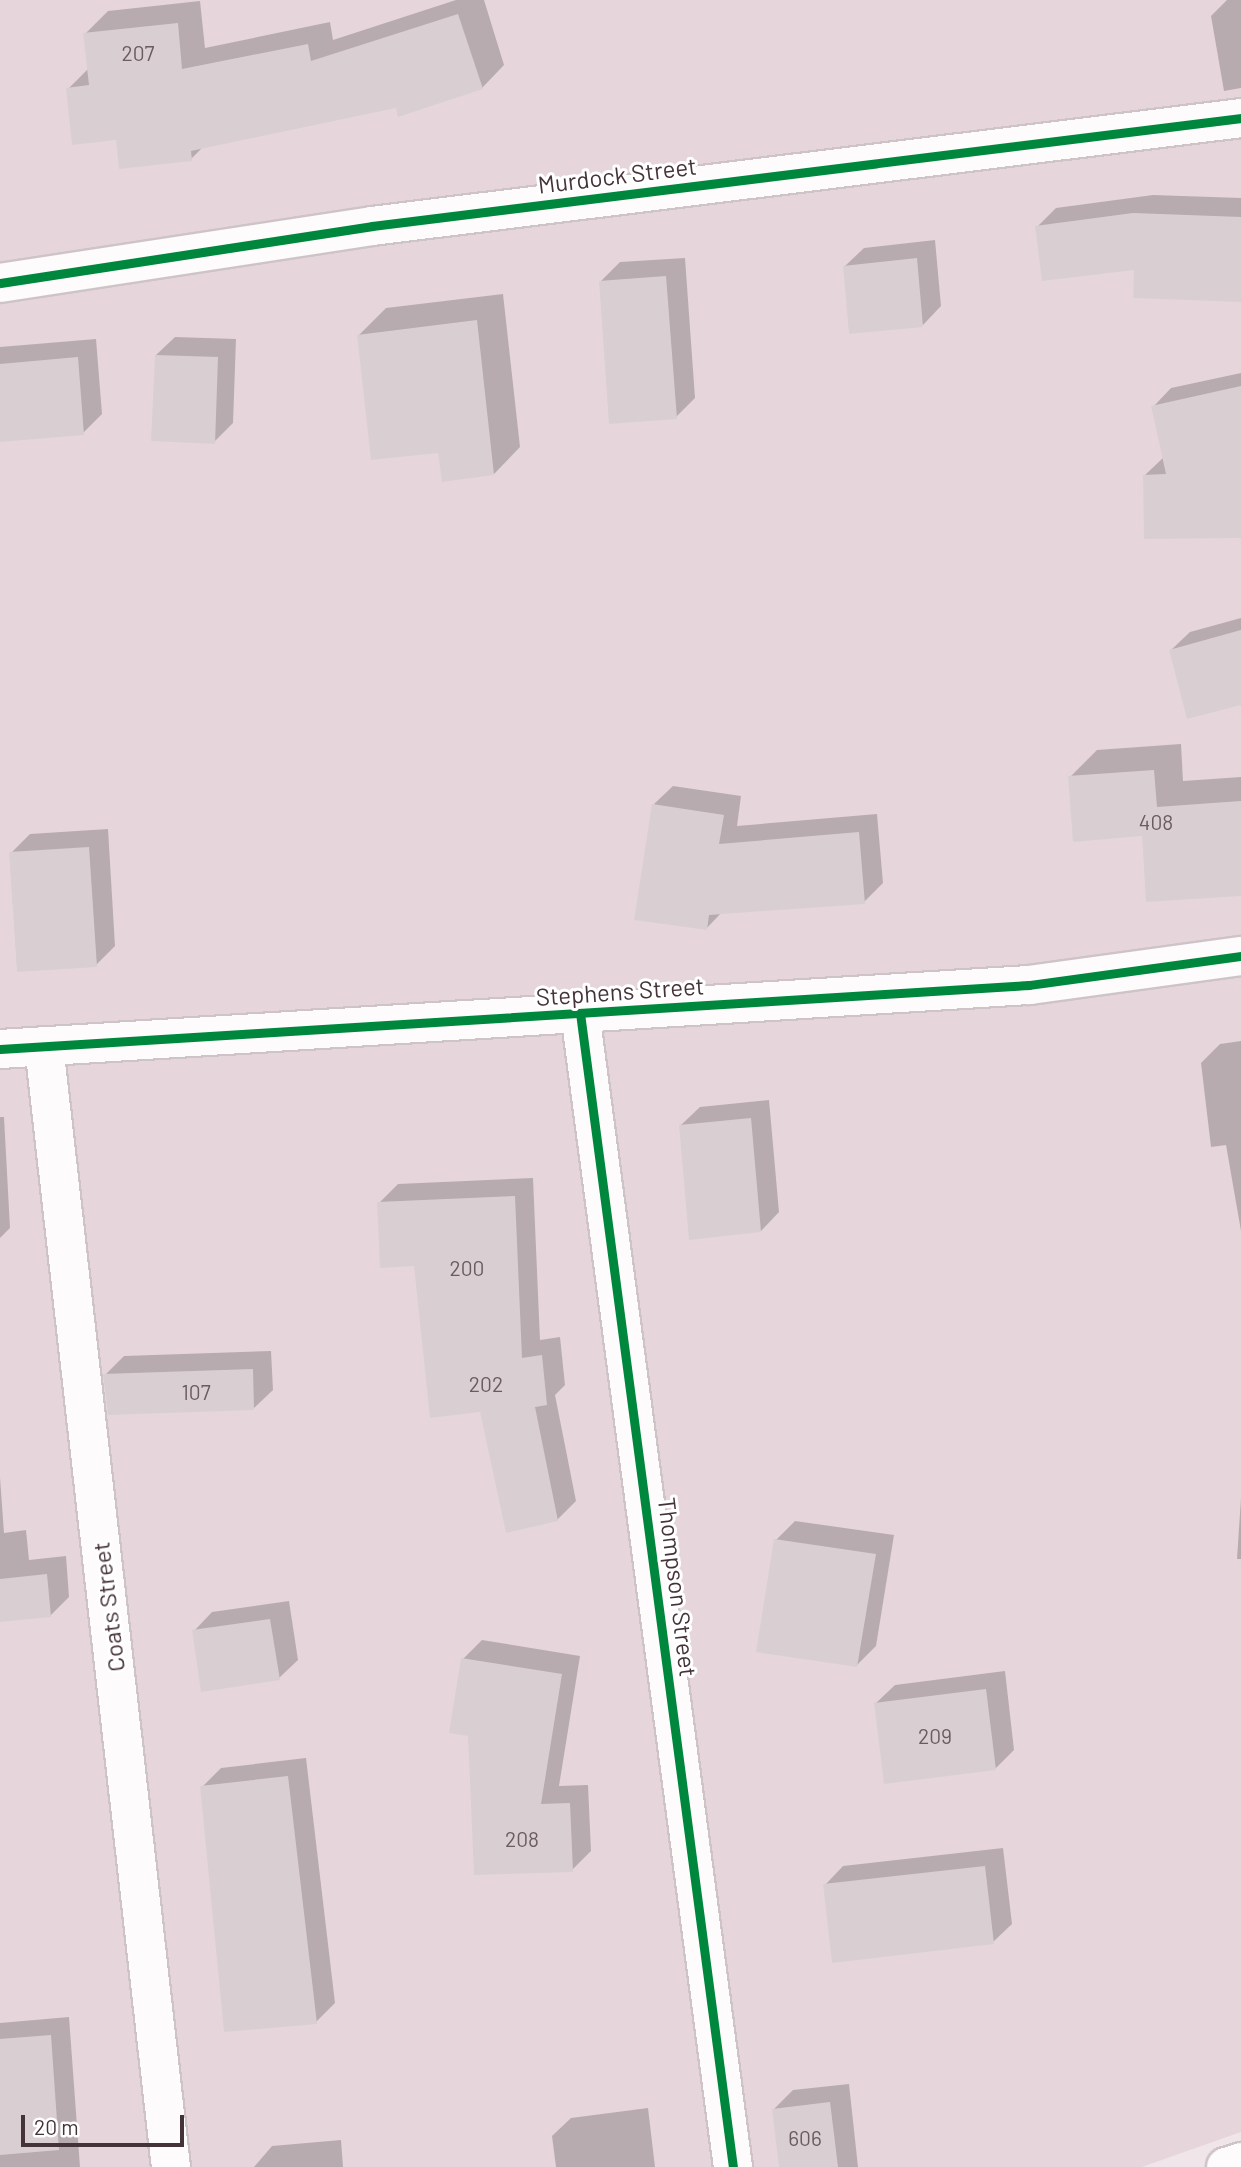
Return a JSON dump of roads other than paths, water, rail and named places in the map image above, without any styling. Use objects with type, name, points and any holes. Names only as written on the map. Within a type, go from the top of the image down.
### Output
[{"type":"street","name":"Murdock Street","points":[[0,283],[372,226],[1241,118]]},
{"type":"street","name":"Stephens Street","points":[[0,1049],[1029,985],[1241,956]]},
{"type":"street","name":"Thompson Street","points":[[580,1013],[733,2167]]},
{"type":"street","name":"Coats Street","points":[[44,1046],[171,2167]]},
{"type":"street","points":[[1226,2167],[1241,2162]]}]
